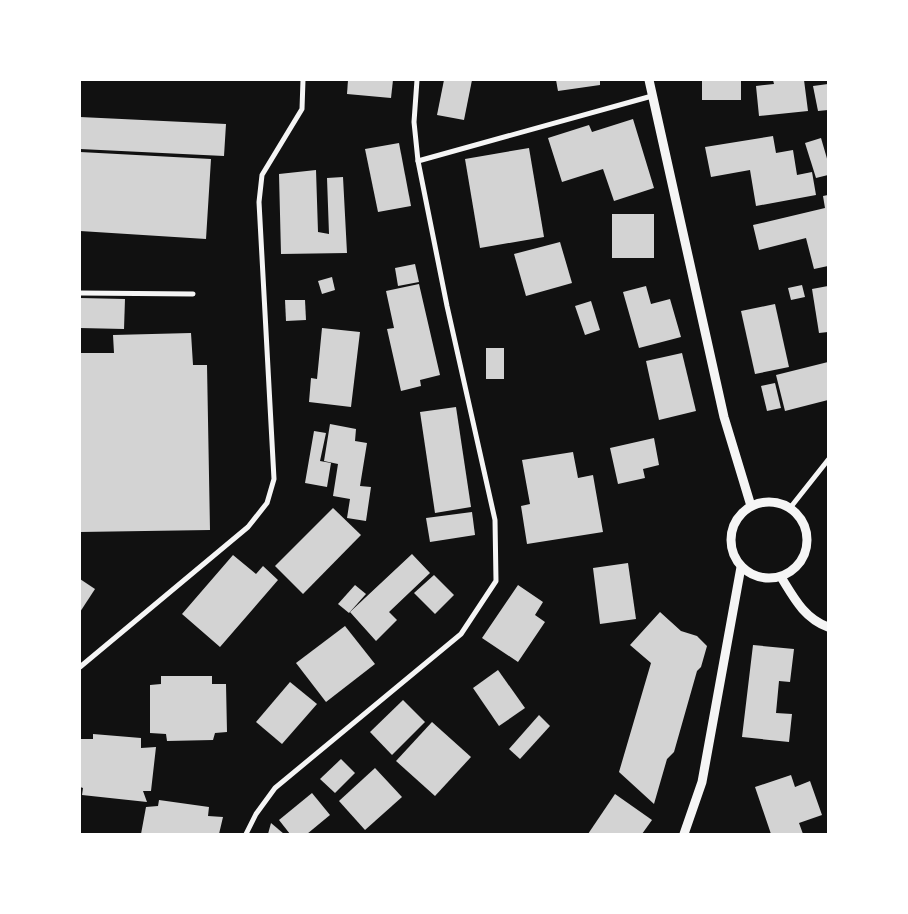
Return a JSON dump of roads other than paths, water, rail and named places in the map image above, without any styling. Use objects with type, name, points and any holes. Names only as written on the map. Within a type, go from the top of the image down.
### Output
[{"type":"street","points":[[80,667],[248,527],[267,503],[274,479],[259,202],[262,175],[302,110],[304,80]]},
{"type":"street","points":[[246,834],[256,814],[275,788],[461,634],[496,581],[496,520],[447,306],[418,161],[414,122],[417,80]]},
{"type":"street","points":[[649,80],[724,417],[751,506]]},
{"type":"street","points":[[418,161],[652,96]]},
{"type":"street","points":[[80,293],[193,294]]},
{"type":"street","points":[[790,508],[828,460]]},
{"type":"street","points":[[764,502],[777,503],[790,508],[799,516],[805,527],[808,539],[806,551],[800,562],[792,571],[781,577],[767,579],[752,575],[741,567],[731,549],[730,536],[734,524],[741,514],[751,506],[764,502]]},
{"type":"street","points":[[684,834],[702,782],[741,567]]},
{"type":"street","points":[[781,577],[799,608],[809,618],[828,628]]}]
